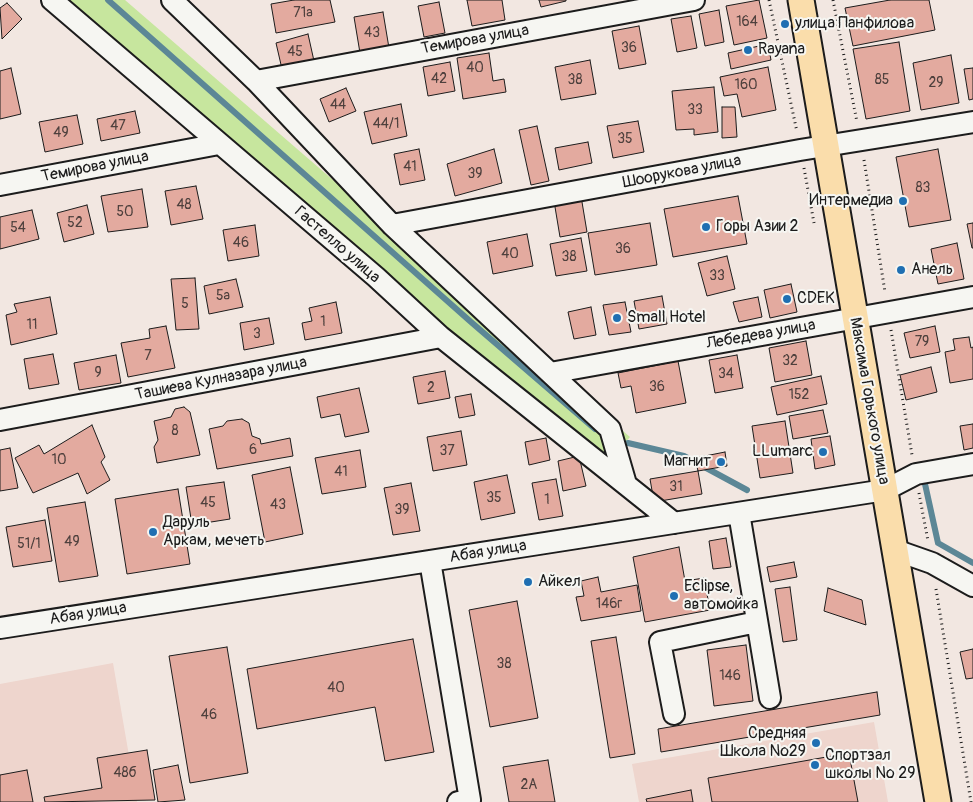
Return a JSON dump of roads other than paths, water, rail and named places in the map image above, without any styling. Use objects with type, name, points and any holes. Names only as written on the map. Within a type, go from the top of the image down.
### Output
[{"type":"main road","name":"Максима Горького улица","points":[[801,0],[938,802]]},
{"type":"street","name":"Гастелло улица","points":[[52,0],[376,277],[441,337],[674,523]]},
{"type":"street","points":[[172,0],[256,81],[392,225],[610,429],[626,484]]},
{"type":"street","name":"Темирова улица","points":[[256,81],[694,0]]},
{"type":"street","name":"Шоорукова улица","points":[[392,225],[800,150],[973,122]]},
{"type":"street","name":"Темирова улица","points":[[0,185],[219,144]]},
{"type":"street","name":"Лебедева улица","points":[[550,373],[973,297]]},
{"type":"street","name":"Ташиева Кулназара улица","points":[[0,420],[441,337]]},
{"type":"street","name":"Абая улица","points":[[0,628],[884,490],[916,474],[973,464]]},
{"type":"street","points":[[739,513],[770,698]]},
{"type":"street","points":[[894,550],[932,563],[973,586]]},
{"type":"street","points":[[430,561],[470,800],[458,802]]},
{"type":"street","points":[[674,714],[660,642],[757,622]]},
{"type":"waterway","points":[[108,0],[471,322],[595,429]]},
{"type":"waterway","points":[[628,443],[684,456],[747,490]]},
{"type":"waterway","points":[[925,484],[938,543],[973,563]]},
{"type":"place","name":"улица Панфилова","points":[[785,24]]},
{"type":"place","name":"Rayana","points":[[748,50]]},
{"type":"place","name":"Интермедиа","points":[[903,201]]},
{"type":"place","name":"Горы Азии 2","points":[[706,227]]},
{"type":"place","name":"Анель","points":[[901,270]]},
{"type":"place","name":"CDEK","points":[[787,299]]},
{"type":"place","name":"Small Hotel","points":[[617,318]]},
{"type":"place","name":"LLumarc","points":[[823,452]]},
{"type":"place","name":"Магнит","points":[[721,462]]},
{"type":"place","name":"Даруль Аркам, мечеть","points":[[153,532]]},
{"type":"place","name":"Айкел","points":[[528,582]]},
{"type":"place","name":"Eclipse, автомойка","points":[[674,596]]},
{"type":"place","name":"Средняя Школа №29","points":[[816,743]]},
{"type":"place","name":"Спортзал школы № 29","points":[[815,765]]}]
